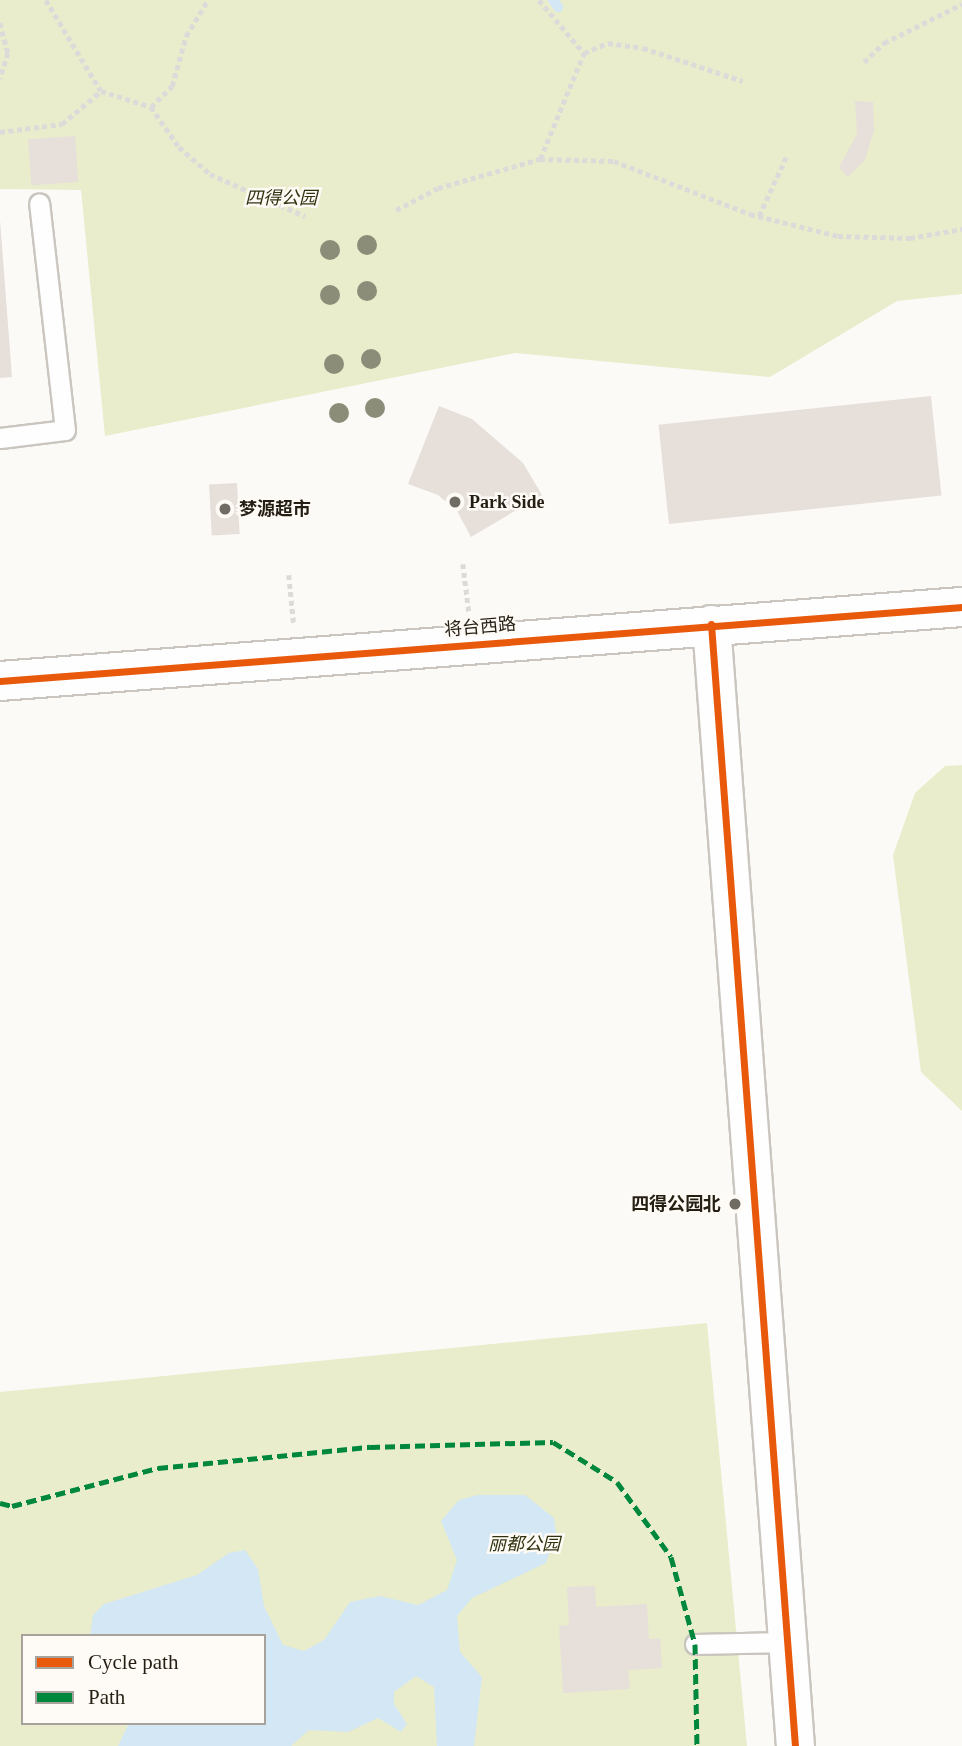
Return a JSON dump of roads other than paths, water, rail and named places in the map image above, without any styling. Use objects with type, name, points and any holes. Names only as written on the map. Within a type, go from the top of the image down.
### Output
[{"type":"street","name":"将台西路","points":[[0,681],[710,624],[962,607]]},
{"type":"street","points":[[710,624],[795,1746]]},
{"type":"lane","points":[[0,438],[65,430],[38,203]]},
{"type":"lane","points":[[695,1644],[787,1642]]},
{"type":"water","points":[[478,1495],[525,1495],[554,1518],[556,1533],[546,1563],[472,1598],[457,1616],[460,1652],[482,1677],[474,1746],[437,1746],[434,1687],[416,1676],[394,1692],[394,1704],[407,1724],[401,1732],[378,1718],[348,1732],[309,1730],[291,1746],[118,1746],[128,1725],[266,1725],[266,1634],[90,1634],[93,1615],[104,1604],[197,1575],[229,1553],[245,1550],[258,1569],[264,1606],[283,1645],[304,1651],[324,1640],[350,1602],[380,1596],[418,1605],[447,1590],[457,1560],[441,1521],[459,1500]]},
{"type":"waterway","points":[[553,0],[558,7]]},
{"type":"place","name":"Park Side","points":[[455,502]]},
{"type":"place","name":"梦源超市","points":[[225,509]]},
{"type":"place","name":"四得公园北","points":[[735,1204]]},
{"type":"park label","name":"四得公园","points":[[281,198]]},
{"type":"park label","name":"丽都公园","points":[[524,1544]]}]
